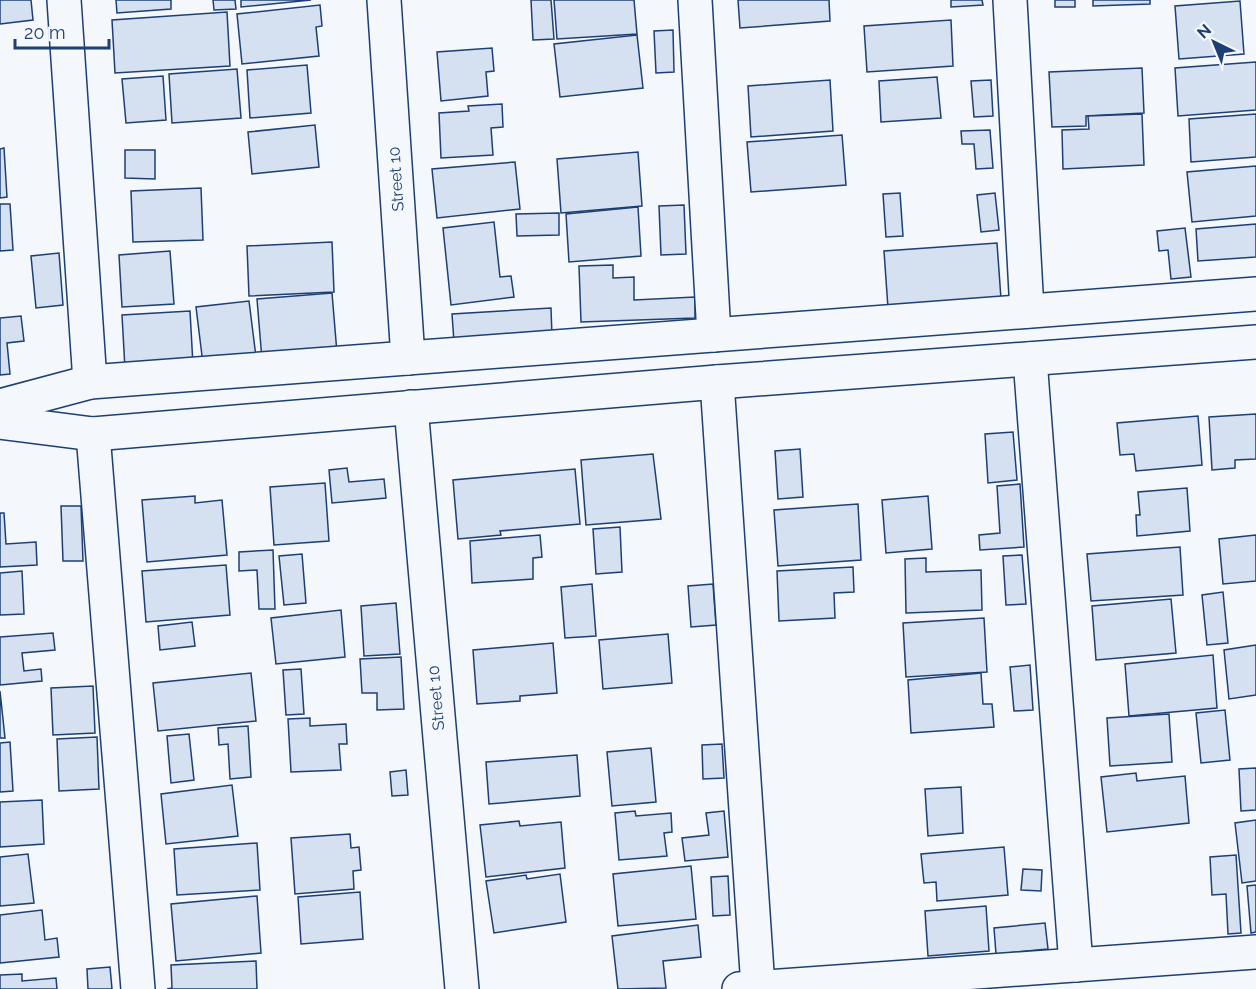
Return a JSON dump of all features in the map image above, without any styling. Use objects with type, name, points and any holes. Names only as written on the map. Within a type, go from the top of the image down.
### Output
[{"type":"street","points":[[64,0],[90,382]]},
{"type":"street","name":"Street 10","points":[[384,0],[408,358]]},
{"type":"street","points":[[695,0],[714,335]]},
{"type":"street","points":[[1010,0],[1027,311]]},
{"type":"street","points":[[0,406],[90,382],[1256,294]]},
{"type":"street","points":[[0,422],[93,434],[717,382],[1256,342]]},
{"type":"street","points":[[1030,359],[1076,965]]},
{"type":"street","points":[[717,382],[749,988],[1256,952]]},
{"type":"street","name":"Street 10","points":[[411,407],[462,989]]},
{"type":"street","points":[[93,434],[138,989]]},
{"type":"building","points":[[0,0],[31,0],[33,20],[0,24]]},
{"type":"building","points":[[116,0],[171,0],[171,9],[117,13]]},
{"type":"building","points":[[213,0],[235,0],[236,9],[214,10]]},
{"type":"building","points":[[241,0],[311,0],[241,7]]},
{"type":"building","points":[[531,0],[551,0],[554,39],[533,40]]},
{"type":"building","points":[[554,0],[634,0],[637,34],[557,39]]},
{"type":"building","points":[[738,0],[829,0],[830,21],[740,28]]},
{"type":"building","points":[[951,0],[982,0],[983,5],[951,7]]},
{"type":"building","points":[[1055,0],[1075,0],[1075,7],[1055,7]]},
{"type":"building","points":[[1093,0],[1150,0],[1150,4],[1093,6]]},
{"type":"building","points":[[1240,1],[1244,54],[1179,59],[1175,6]]},
{"type":"building","points":[[320,5],[322,26],[316,27],[319,56],[242,64],[237,14]]},
{"type":"building","points":[[227,12],[230,66],[115,73],[112,20]]},
{"type":"building","points":[[951,20],[953,66],[867,72],[864,26]]},
{"type":"building","points":[[673,30],[674,72],[656,73],[654,31]]},
{"type":"building","points":[[637,35],[643,88],[560,97],[554,44]]},
{"type":"building","points":[[492,48],[494,71],[486,72],[488,96],[441,101],[437,52]]},
{"type":"building","points":[[1256,62],[1256,110],[1178,116],[1175,68]]},
{"type":"building","points":[[307,65],[311,113],[250,118],[247,70]]},
{"type":"building","points":[[1142,68],[1144,113],[1086,116],[1086,126],[1052,127],[1049,72]]},
{"type":"building","points":[[237,69],[241,118],[172,123],[169,74]]},
{"type":"building","points":[[163,76],[166,120],[126,123],[122,79]]},
{"type":"building","points":[[937,77],[941,118],[881,122],[879,81]]},
{"type":"building","points":[[830,80],[833,131],[751,137],[748,86]]},
{"type":"building","points":[[991,80],[993,116],[974,117],[971,81]]},
{"type":"building","points":[[502,104],[503,127],[491,128],[493,155],[441,158],[439,113],[469,111],[468,106]]},
{"type":"building","points":[[1142,114],[1144,165],[1063,169],[1062,130],[1089,129],[1088,116]]},
{"type":"building","points":[[1256,114],[1256,157],[1191,162],[1189,119]]},
{"type":"building","points":[[315,125],[319,167],[252,174],[248,132]]},
{"type":"building","points":[[990,130],[993,168],[976,169],[974,144],[962,144],[961,131]]},
{"type":"building","points":[[842,135],[846,185],[751,192],[747,142]]},
{"type":"building","points":[[4,148],[7,197],[0,198],[0,149]]},
{"type":"building","points":[[125,150],[155,150],[155,179],[125,178]]},
{"type":"building","points":[[638,152],[642,206],[561,213],[557,159]]},
{"type":"building","points":[[515,162],[520,209],[437,218],[432,169]]},
{"type":"building","points":[[1256,166],[1256,216],[1192,222],[1187,172]]},
{"type":"building","points":[[201,188],[203,240],[133,242],[131,191]]},
{"type":"building","points":[[900,193],[903,236],[886,237],[883,194]]},
{"type":"building","points":[[995,193],[999,230],[981,232],[977,195]]},
{"type":"building","points":[[0,204],[10,204],[13,250],[0,251]]},
{"type":"building","points":[[684,205],[686,254],[661,255],[659,206]]},
{"type":"building","points":[[638,207],[641,256],[569,262],[566,214]]},
{"type":"building","points":[[559,213],[559,235],[517,236],[516,214]]},
{"type":"building","points":[[494,222],[500,277],[511,276],[514,297],[451,305],[443,228]]},
{"type":"building","points":[[1256,224],[1256,257],[1198,261],[1196,229]]},
{"type":"building","points":[[1185,228],[1191,277],[1171,279],[1168,250],[1159,251],[1157,231]]},
{"type":"building","points":[[332,242],[334,292],[249,296],[247,246]]},
{"type":"building","points":[[997,243],[1001,299],[888,308],[884,251]]},
{"type":"building","points":[[170,251],[174,304],[122,307],[119,255]]},
{"type":"building","points":[[59,253],[63,305],[36,308],[31,256]]},
{"type":"building","points":[[613,265],[613,278],[634,277],[634,300],[695,297],[695,318],[581,322],[579,266]]},
{"type":"building","points":[[332,293],[337,353],[262,360],[257,299]]},
{"type":"building","points":[[249,301],[256,357],[203,364],[196,307]]},
{"type":"building","points":[[551,308],[552,336],[454,342],[452,314]]},
{"type":"building","points":[[190,311],[193,365],[125,369],[122,315]]},
{"type":"building","points":[[21,316],[24,341],[7,343],[10,374],[0,375],[0,318]]},
{"type":"building","points":[[1256,414],[1256,459],[1235,460],[1235,468],[1212,470],[1209,417]]},
{"type":"building","points":[[1198,416],[1202,465],[1136,471],[1134,454],[1120,455],[1117,423]]},
{"type":"building","points":[[1013,432],[1017,480],[988,483],[985,434]]},
{"type":"building","points":[[800,449],[803,497],[778,499],[775,451]]},
{"type":"building","points":[[653,454],[661,519],[586,525],[581,460]]},
{"type":"building","points":[[347,468],[349,482],[384,479],[386,498],[332,503],[329,470]]},
{"type":"building","points":[[575,469],[580,524],[500,531],[501,535],[458,539],[453,480]]},
{"type":"building","points":[[325,483],[329,541],[274,545],[270,487]]},
{"type":"building","points":[[1020,484],[1024,547],[980,550],[979,535],[1000,533],[997,486]]},
{"type":"building","points":[[1187,488],[1190,531],[1137,536],[1136,515],[1140,515],[1138,492]]},
{"type":"building","points":[[195,496],[195,503],[222,500],[227,555],[147,562],[142,500]]},
{"type":"building","points":[[928,496],[932,549],[886,553],[882,500]]},
{"type":"building","points":[[858,504],[861,560],[778,566],[774,510]]},
{"type":"building","points":[[61,506],[81,506],[83,561],[63,561]]},
{"type":"building","points":[[0,513],[4,513],[6,544],[36,542],[37,565],[0,567]]},
{"type":"building","points":[[620,527],[622,572],[596,574],[593,529]]},
{"type":"building","points":[[540,535],[542,557],[533,558],[533,579],[472,583],[470,541]]},
{"type":"building","points":[[1256,535],[1256,581],[1223,584],[1219,539]]},
{"type":"building","points":[[1180,547],[1183,595],[1091,601],[1087,554]]},
{"type":"building","points":[[273,550],[275,609],[259,609],[257,570],[239,571],[239,552]]},
{"type":"building","points":[[302,554],[306,603],[284,605],[279,556]]},
{"type":"building","points":[[1022,555],[1026,604],[1006,605],[1003,556]]},
{"type":"building","points":[[926,558],[926,572],[981,570],[982,610],[906,613],[905,559]]},
{"type":"building","points":[[226,565],[230,615],[146,622],[142,571]]},
{"type":"building","points":[[853,567],[854,592],[834,593],[835,618],[779,621],[777,571]]},
{"type":"building","points":[[22,571],[24,614],[0,615],[0,573]]},
{"type":"building","points":[[592,584],[596,636],[565,638],[561,587]]},
{"type":"building","points":[[713,584],[716,625],[691,627],[688,586]]},
{"type":"building","points":[[1223,592],[1228,643],[1207,645],[1202,595]]},
{"type":"building","points":[[1171,599],[1176,653],[1096,660],[1092,606]]},
{"type":"building","points":[[396,603],[400,654],[364,656],[361,606]]},
{"type":"building","points":[[341,610],[345,657],[276,664],[271,618]]},
{"type":"building","points":[[984,618],[987,672],[906,677],[903,623]]},
{"type":"building","points":[[192,622],[195,646],[160,650],[158,626]]},
{"type":"building","points":[[53,633],[55,650],[22,653],[24,671],[41,669],[42,681],[0,685],[0,637]]},
{"type":"building","points":[[668,634],[672,683],[603,689],[599,640]]},
{"type":"building","points":[[553,643],[557,693],[520,696],[520,701],[477,704],[473,650]]},
{"type":"building","points":[[1256,645],[1256,695],[1229,699],[1224,650]]},
{"type":"building","points":[[1213,655],[1217,708],[1129,716],[1125,664]]},
{"type":"building","points":[[401,657],[404,709],[377,710],[377,693],[362,693],[360,659]]},
{"type":"building","points":[[1030,665],[1033,710],[1014,711],[1010,667]]},
{"type":"building","points":[[301,669],[304,714],[286,715],[283,670]]},
{"type":"building","points":[[251,673],[256,721],[158,731],[153,683]]},
{"type":"building","points":[[981,673],[983,704],[992,704],[994,727],[911,733],[908,680]]},
{"type":"building","points":[[93,686],[95,733],[53,735],[51,688]]},
{"type":"building","points":[[0,691],[5,738],[0,738]]},
{"type":"building","points":[[1225,710],[1230,760],[1201,763],[1196,713]]},
{"type":"building","points":[[1169,714],[1172,762],[1110,766],[1107,718]]},
{"type":"building","points":[[310,718],[310,726],[346,724],[347,744],[339,744],[341,770],[291,772],[288,719]]},
{"type":"building","points":[[248,726],[251,777],[230,779],[228,744],[219,745],[218,728]]},
{"type":"building","points":[[189,734],[194,780],[171,783],[167,736]]},
{"type":"building","points":[[97,737],[99,789],[59,791],[57,739]]},
{"type":"building","points":[[10,742],[13,791],[0,792],[0,743]]},
{"type":"building","points":[[722,744],[724,778],[703,779],[702,745]]},
{"type":"building","points":[[651,748],[656,802],[612,806],[607,752]]},
{"type":"building","points":[[577,755],[580,796],[489,804],[486,762]]},
{"type":"building","points":[[1256,768],[1256,810],[1241,811],[1239,769]]},
{"type":"building","points":[[406,770],[408,795],[392,796],[390,772]]},
{"type":"building","points":[[1136,773],[1137,781],[1185,776],[1189,823],[1107,832],[1101,777]]},
{"type":"building","points":[[232,785],[238,836],[166,844],[161,794]]},
{"type":"building","points":[[961,787],[963,833],[928,836],[925,789]]},
{"type":"building","points":[[42,800],[44,844],[0,847],[0,802]]},
{"type":"building","points":[[635,811],[636,816],[671,813],[672,832],[664,833],[667,856],[619,860],[615,813]]},
{"type":"building","points":[[724,811],[728,857],[685,861],[682,838],[709,835],[706,813]]},
{"type":"building","points":[[1256,820],[1256,881],[1242,883],[1235,823]]},
{"type":"building","points":[[519,821],[520,826],[561,822],[565,868],[486,877],[480,825]]},
{"type":"building","points":[[350,834],[351,848],[359,847],[361,870],[353,871],[354,889],[295,894],[291,838]]},
{"type":"building","points":[[257,843],[260,890],[177,895],[174,849]]},
{"type":"building","points":[[1004,847],[1008,895],[937,901],[936,882],[924,883],[921,854]]},
{"type":"building","points":[[28,854],[34,903],[0,906],[0,857]]},
{"type":"building","points":[[1236,855],[1241,933],[1228,934],[1226,894],[1212,895],[1210,857]]},
{"type":"building","points":[[691,866],[696,919],[618,926],[613,874]]},
{"type":"building","points":[[1023,869],[1042,870],[1041,891],[1021,890]]},
{"type":"building","points":[[560,874],[566,922],[494,933],[486,881],[526,875],[527,879]]},
{"type":"building","points":[[728,876],[730,915],[713,916],[711,877]]},
{"type":"building","points":[[1256,885],[1256,932],[1251,933],[1247,886]]},
{"type":"building","points":[[360,892],[363,939],[301,944],[298,897]]},
{"type":"building","points":[[257,896],[261,953],[176,961],[171,904]]},
{"type":"building","points":[[986,906],[989,951],[928,956],[925,911]]},
{"type":"building","points":[[42,910],[45,940],[57,938],[59,957],[0,963],[0,915]]},
{"type":"building","points":[[1045,923],[1048,949],[996,954],[994,928]]},
{"type":"building","points":[[698,925],[701,957],[663,961],[666,988],[618,989],[612,936]]},
{"type":"building","points":[[256,961],[257,989],[167,989],[172,988],[171,965]]},
{"type":"building","points":[[110,967],[112,989],[88,989],[87,969]]},
{"type":"building","points":[[22,974],[22,981],[56,978],[57,989],[0,989],[0,975]]}]
